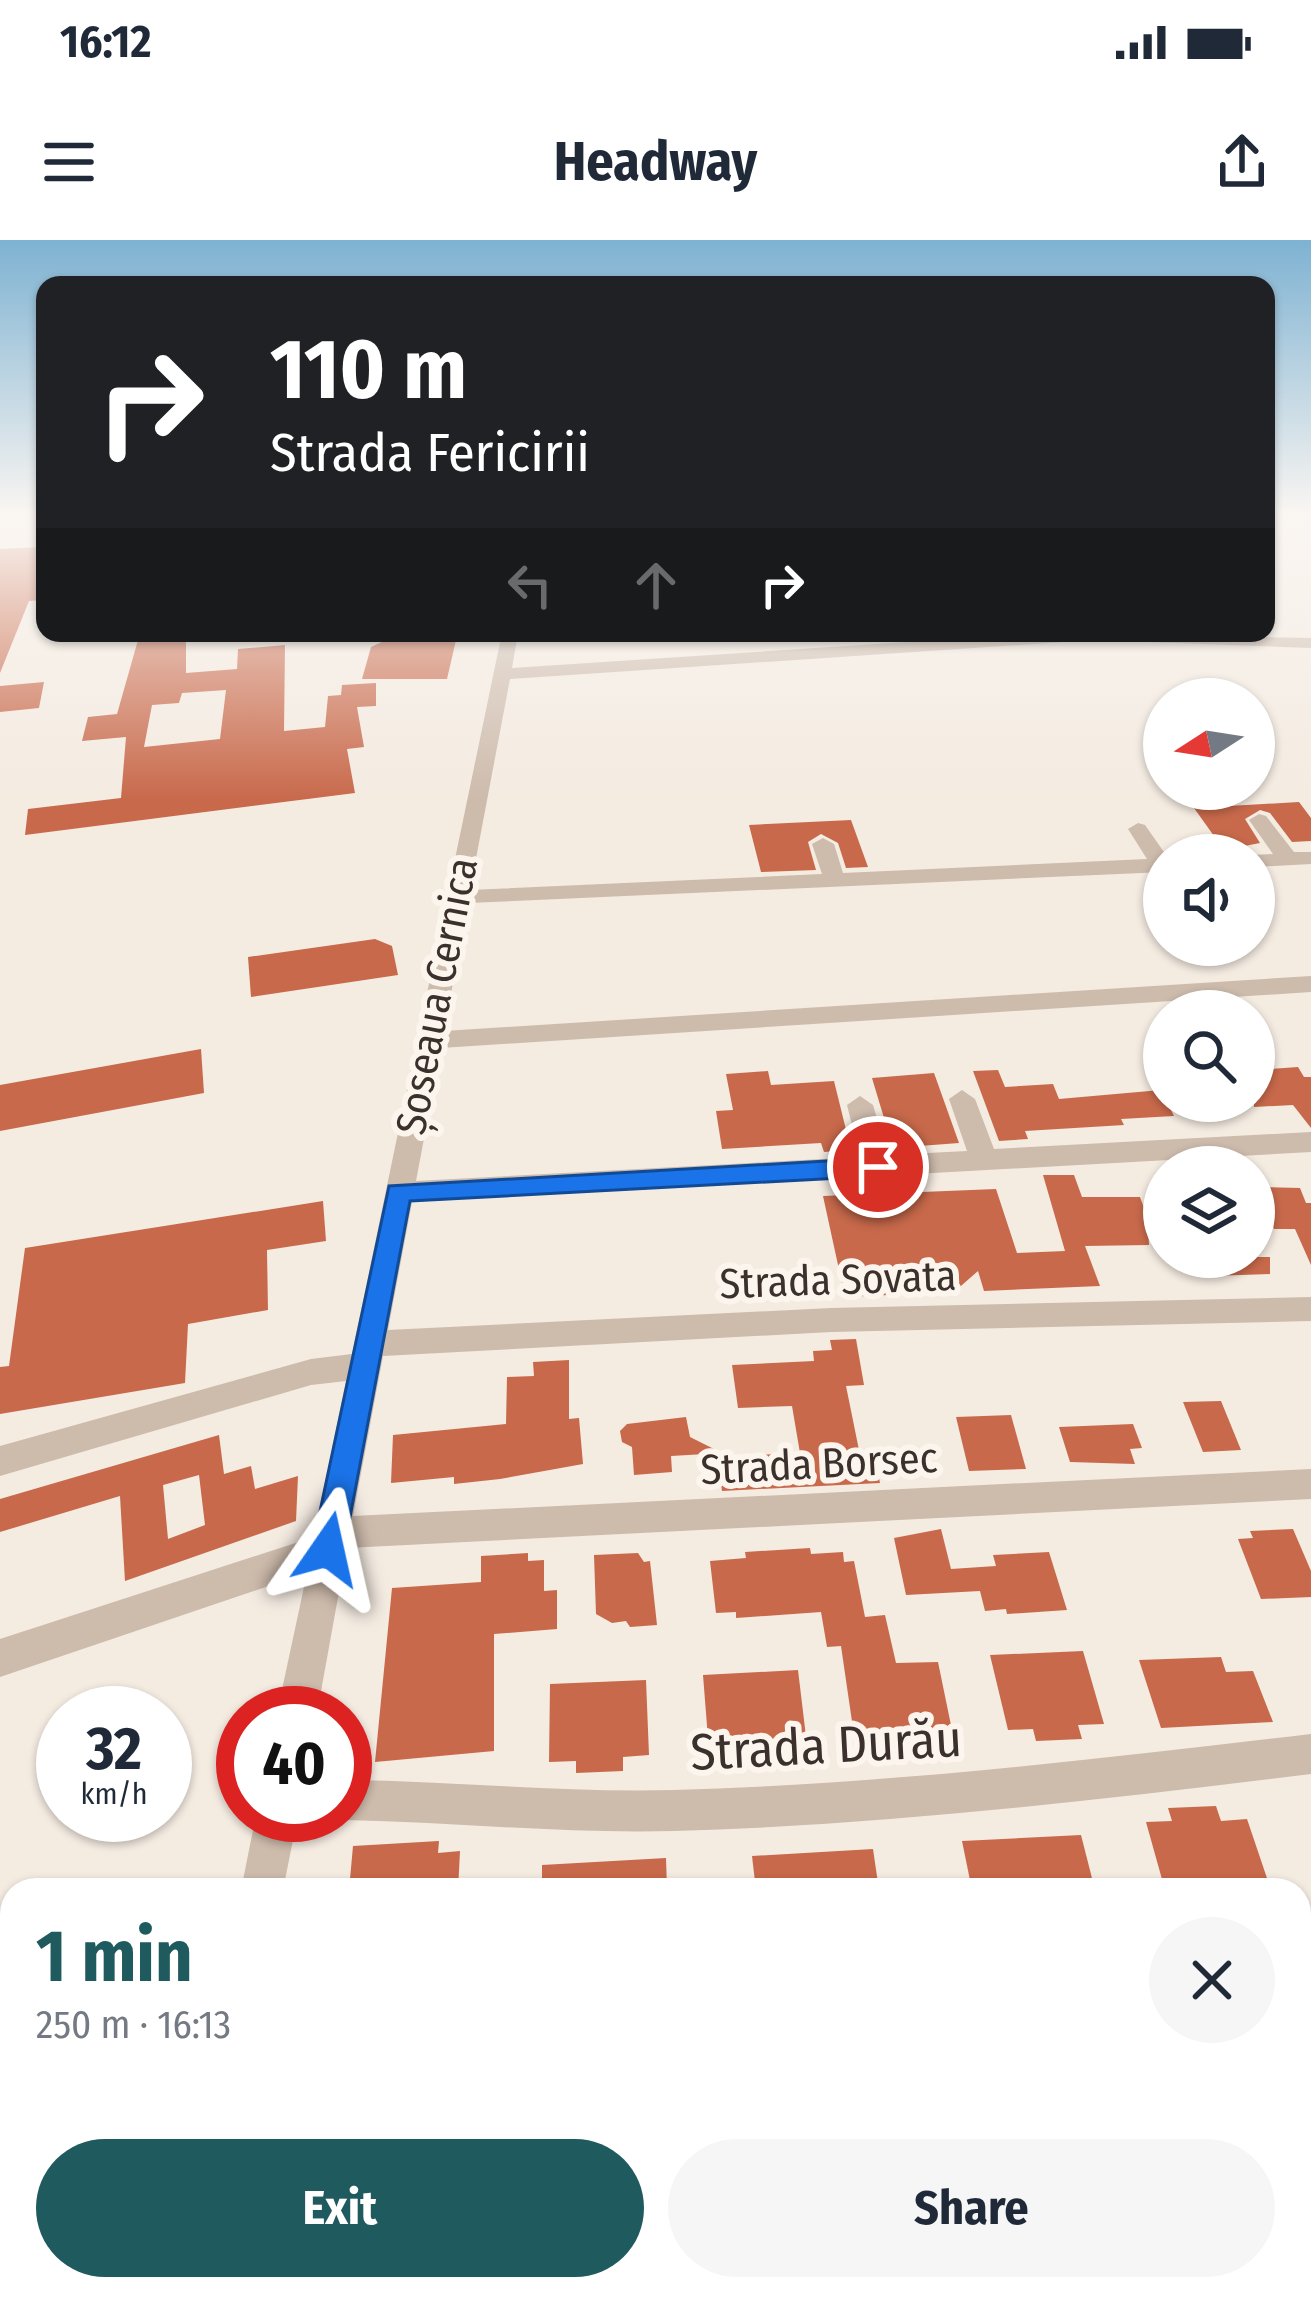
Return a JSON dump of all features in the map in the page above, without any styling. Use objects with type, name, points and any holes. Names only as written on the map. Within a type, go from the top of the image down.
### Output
[{"type":"street","name":"Șoseaua Cernica","points":[[302,1686],[508,642]]},
{"type":"street","points":[[502,674],[987,642]]},
{"type":"street","points":[[1275,642],[1311,643]]},
{"type":"street","points":[[1259,820],[1300,859]]},
{"type":"street","points":[[1138,829],[1143,836]]},
{"type":"street","points":[[823,844],[835,881]]},
{"type":"street","points":[[456,897],[1143,867]]},
{"type":"street","points":[[428,1040],[1311,984]]},
{"type":"street","points":[[962,1099],[984,1160]]},
{"type":"street","points":[[860,1105],[878,1167]]},
{"type":"street","points":[[398,1192],[1311,1142]]},
{"type":"street","name":"Strada Sovata","points":[[0,1461],[367,1355],[831,1320],[1311,1309]]},
{"type":"street","name":"Strada Borsec","points":[[0,1658],[330,1541],[1311,1484]]},
{"type":"street","name":"Strada Durău","points":[[372,1801],[580,1812],[772,1806],[984,1791],[1311,1754]]},
{"type":"street","points":[[264,1878],[272,1842]]},
{"type":"building","points":[[0,608],[26,608],[0,673]]},
{"type":"building","points":[[137,642],[186,642],[186,673],[237,669],[238,649],[285,645],[284,731],[325,727],[328,696],[341,695],[342,685],[376,683],[376,706],[357,707],[364,747],[347,749],[355,793],[25,835],[28,809],[121,798],[126,737],[82,741],[88,717],[117,714]],"holes":[[[226,690],[220,739],[144,747],[152,705],[179,703],[182,693]]]},
{"type":"building","points":[[382,642],[456,642],[447,679],[362,679],[371,647]]},
{"type":"building","points":[[44,682],[39,708],[0,712],[0,686]]},
{"type":"building","points":[[1299,802],[1311,818],[1311,841],[1292,842],[1270,813],[1260,810],[1275,810],[1275,803]]},
{"type":"building","points":[[1195,810],[1260,810],[1245,819],[1254,834],[1213,834]]},
{"type":"building","points":[[851,820],[868,867],[846,868],[838,843],[821,834],[808,842],[816,870],[761,872],[749,825]]},
{"type":"building","points":[[375,939],[392,946],[398,975],[251,997],[248,957]]},
{"type":"building","points":[[201,1049],[204,1093],[0,1131],[0,1085]]},
{"type":"building","points":[[1298,1067],[1304,1077],[1311,1077],[1311,1128],[1293,1105],[1275,1106],[1275,1069]]},
{"type":"building","points":[[998,1070],[1005,1087],[1053,1084],[1059,1099],[1143,1092],[1143,1118],[1121,1119],[1124,1125],[1025,1131],[1028,1139],[999,1141],[973,1071]]},
{"type":"building","points":[[768,1071],[771,1085],[834,1081],[851,1150],[824,1152],[821,1143],[722,1149],[716,1111],[733,1110],[726,1074]]},
{"type":"building","points":[[934,1073],[959,1143],[893,1148],[872,1078]]},
{"type":"building","points":[[1043,1175],[1074,1175],[1082,1197],[1140,1197],[1143,1245],[1085,1246],[1100,1286],[984,1291],[978,1271],[954,1292],[845,1297],[823,1196],[996,1189],[1017,1253],[1065,1251]]},
{"type":"building","points":[[1275,1187],[1300,1188],[1306,1203],[1311,1203],[1311,1265],[1295,1229],[1275,1229]]},
{"type":"building","points":[[323,1201],[326,1241],[267,1250],[268,1310],[188,1324],[185,1383],[0,1414],[0,1367],[9,1366],[25,1248]]},
{"type":"building","points":[[856,1339],[864,1385],[846,1386],[860,1455],[874,1454],[880,1483],[722,1491],[718,1457],[800,1453],[792,1406],[738,1408],[732,1365],[814,1361],[813,1351],[832,1350],[830,1340]]},
{"type":"building","points":[[569,1360],[569,1419],[579,1418],[583,1464],[454,1484],[454,1477],[391,1483],[393,1435],[506,1424],[507,1377],[534,1376],[533,1362]]},
{"type":"building","points":[[1221,1401],[1241,1450],[1203,1452],[1183,1402]]},
{"type":"building","points":[[1011,1415],[1026,1469],[969,1471],[956,1417]]},
{"type":"building","points":[[686,1417],[690,1437],[722,1453],[671,1456],[672,1472],[634,1475],[632,1447],[622,1442],[620,1431],[627,1424]]},
{"type":"building","points":[[1133,1424],[1142,1448],[1130,1449],[1135,1464],[1070,1462],[1059,1427]]},
{"type":"building","points":[[219,1435],[224,1474],[251,1466],[255,1489],[298,1476],[296,1521],[125,1581],[120,1496],[0,1532],[0,1499]],"holes":[[[199,1475],[205,1525],[168,1539],[163,1485]]]},
{"type":"building","points":[[941,1529],[951,1569],[996,1566],[993,1555],[1049,1552],[1067,1610],[985,1611],[980,1591],[906,1595],[894,1538]]},
{"type":"building","points":[[1293,1529],[1311,1571],[1311,1597],[1261,1599],[1238,1539],[1253,1538],[1250,1531]]},
{"type":"building","points":[[810,1548],[811,1554],[843,1552],[844,1562],[854,1561],[865,1617],[885,1615],[896,1663],[938,1662],[953,1735],[927,1736],[929,1751],[883,1753],[881,1740],[855,1742],[841,1646],[827,1647],[821,1612],[736,1618],[736,1612],[716,1613],[710,1561],[746,1558],[745,1552]]},
{"type":"building","points":[[528,1553],[528,1561],[544,1560],[544,1591],[557,1590],[557,1629],[494,1634],[494,1751],[375,1762],[392,1588],[481,1582],[481,1556]]},
{"type":"building","points":[[638,1553],[644,1562],[650,1561],[657,1625],[612,1623],[596,1614],[594,1555]]},
{"type":"building","points":[[1083,1651],[1104,1724],[1078,1725],[1082,1739],[1036,1741],[1033,1729],[1008,1730],[990,1655]]},
{"type":"building","points":[[1221,1657],[1226,1672],[1253,1671],[1273,1722],[1161,1728],[1139,1660]]},
{"type":"building","points":[[798,1670],[807,1745],[781,1746],[783,1761],[736,1763],[735,1750],[709,1751],[703,1675]]},
{"type":"building","points":[[646,1680],[649,1755],[623,1757],[623,1771],[576,1773],[576,1761],[549,1762],[550,1684]]},
{"type":"building","points":[[1216,1806],[1221,1821],[1247,1819],[1267,1878],[1162,1878],[1146,1822],[1172,1821],[1168,1808]]},
{"type":"building","points":[[1081,1835],[1092,1878],[970,1878],[962,1841]]},
{"type":"building","points":[[439,1841],[438,1853],[460,1851],[459,1878],[350,1878],[353,1846]]},
{"type":"building","points":[[873,1849],[877,1878],[755,1878],[752,1856]]},
{"type":"building","points":[[666,1858],[667,1878],[542,1878],[542,1865]]},
{"type":"route","points":[[328,1549],[398,1192],[878,1167]]}]
